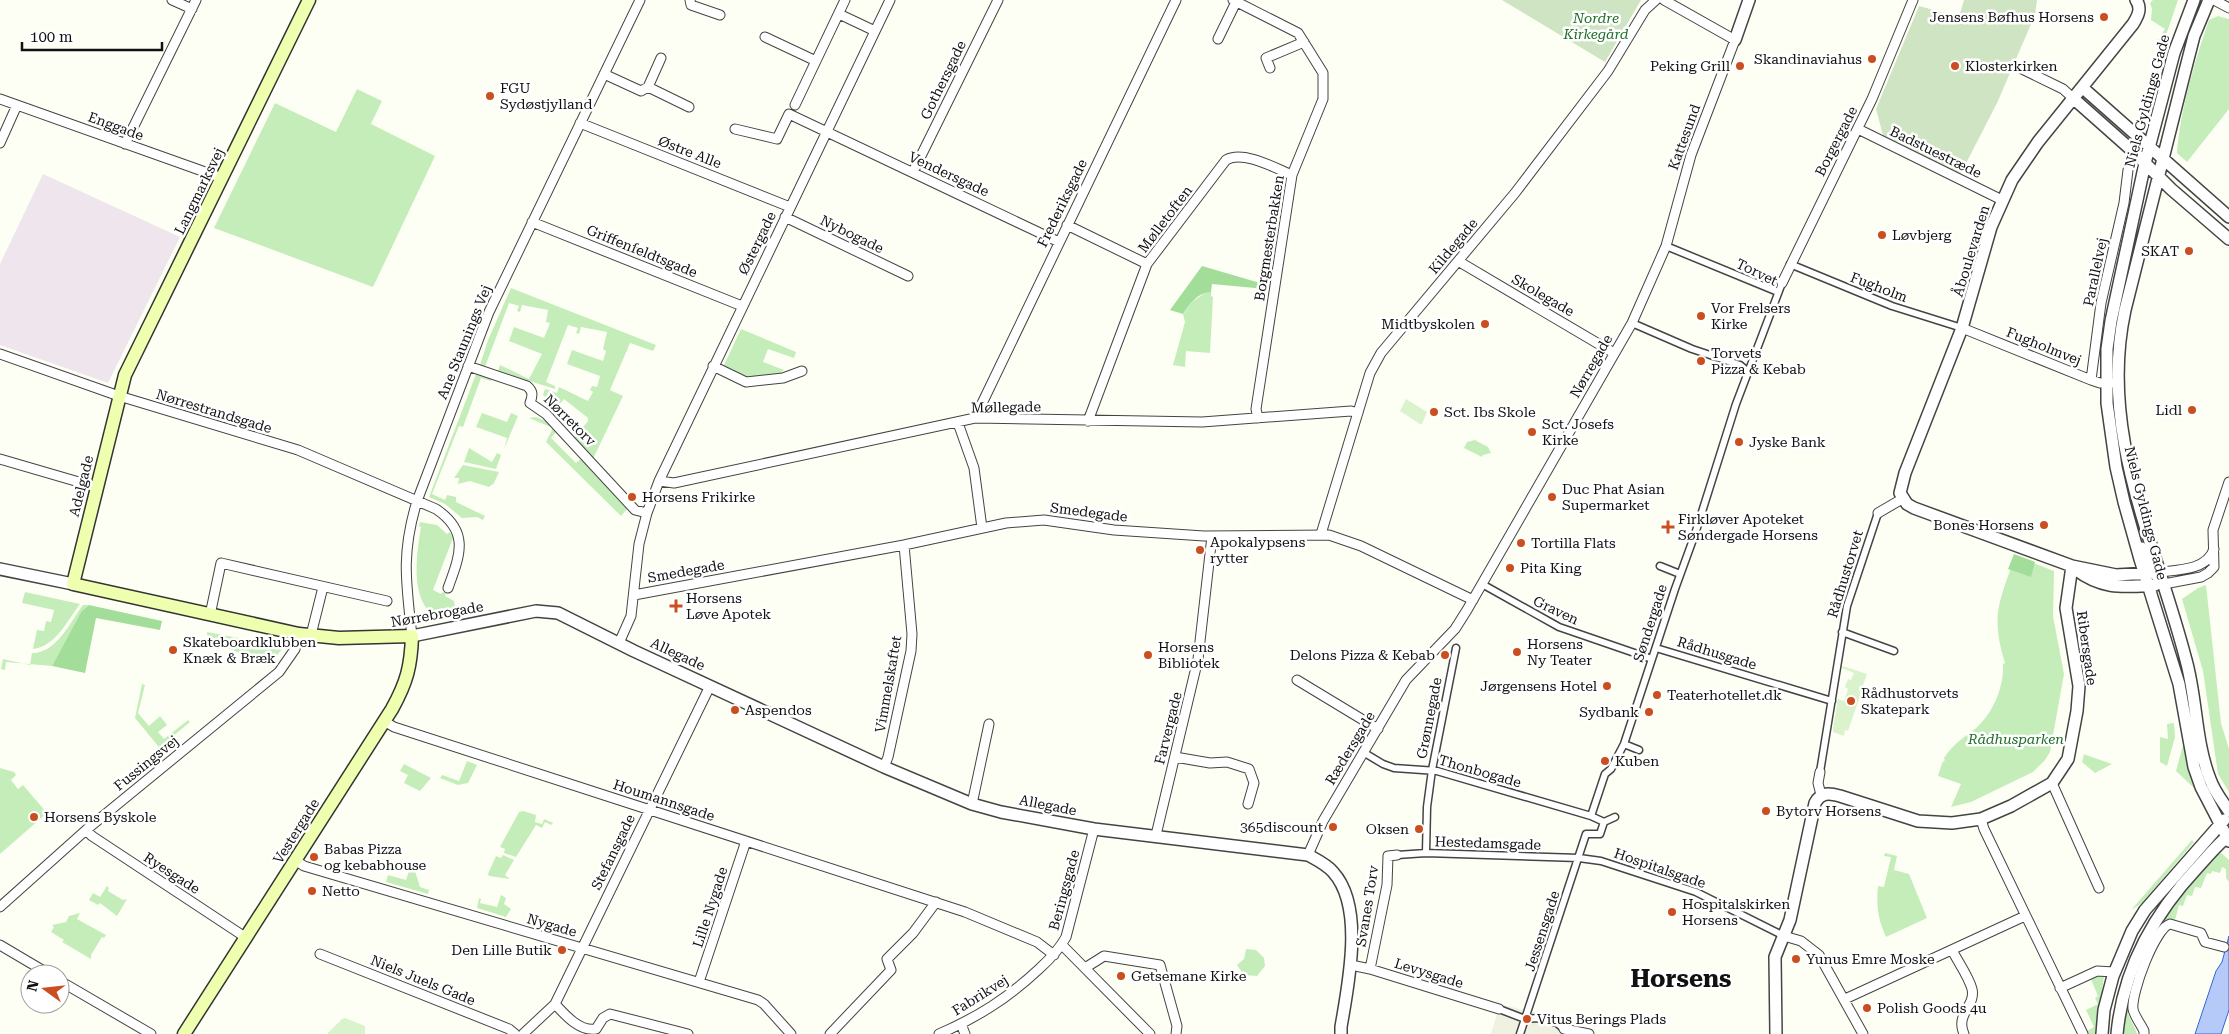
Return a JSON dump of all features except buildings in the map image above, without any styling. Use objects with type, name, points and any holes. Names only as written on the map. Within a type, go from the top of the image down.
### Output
[{"type":"main road","name":"Langmarksvej","points":[[119,396],[125,376],[309,0]]},
{"type":"main road","name":"Adelgade","points":[[73,584],[119,396]]},
{"type":"main road","name":"Nørrebrogade","points":[[73,584],[305,634],[339,638],[412,636]]},
{"type":"main road","name":"Vestergade","points":[[187,1033],[245,937],[403,689],[409,675],[412,636]]},
{"type":"street","points":[[172,0],[192,9]]},
{"type":"street","points":[[125,144],[196,0]]},
{"type":"street","name":"Ane Staunings Vej","points":[[412,636],[406,595],[405,552],[409,529],[418,501],[489,312],[640,0]]},
{"type":"street","points":[[690,0],[691,5],[720,14]]},
{"type":"street","points":[[795,106],[845,0]]},
{"type":"street","name":"Østergade","points":[[659,481],[890,0]]},
{"type":"street","name":"Gothersgade","points":[[913,172],[998,0]]},
{"type":"street","name":"Frederiksgade","points":[[975,418],[1176,0]]},
{"type":"street","name":"Kildegade","points":[[1320,534],[1370,373],[1381,353],[1515,193],[1598,85],[1645,10],[1656,0]]},
{"type":"street","points":[[1664,0],[1735,40],[1749,0]]},
{"type":"street","name":"Borgergade","points":[[1778,292],[1872,99],[1913,0]]},
{"type":"street","name":"Åboulevarden","points":[[1902,498],[1901,486],[1905,473],[1962,328],[1986,241],[2002,200],[2025,159],[2137,18],[2139,4],[2136,0]]},
{"type":"street","name":"Niels Gyldings Gade","points":[[2152,573],[2127,463],[2107,349],[2110,321],[2145,163],[2174,53],[2194,0]]},
{"type":"street","name":"Niels Gyldings Gade","points":[[2152,573],[2128,517],[2115,458],[2107,403],[2122,326],[2194,36],[2209,0]]},
{"type":"street","points":[[2214,0],[2229,8]]},
{"type":"street","name":"Borgmesterbakken","points":[[1218,40],[1235,1],[1298,33],[1323,74],[1323,99],[1292,175],[1256,409],[1258,418]]},
{"type":"street","points":[[839,14],[875,31]]},
{"type":"street","points":[[764,37],[816,62]]},
{"type":"street","name":"Kattesund","points":[[1666,246],[1691,155],[1735,40]]},
{"type":"street","points":[[1270,68],[1266,58],[1304,42]]},
{"type":"street","points":[[604,74],[641,91],[648,87],[661,58]]},
{"type":"street","points":[[2022,69],[2063,89],[2159,176],[2171,190],[2229,239]]},
{"type":"street","points":[[648,87],[689,107]]},
{"type":"street","points":[[2083,88],[2229,217]]},
{"type":"street","name":"Enggade","points":[[0,99],[222,178]]},
{"type":"street","points":[[0,143],[17,105]]},
{"type":"street","points":[[736,129],[777,138],[789,114],[826,131]]},
{"type":"street","name":"Østre Alle","points":[[580,123],[790,207]]},
{"type":"street","name":"Badstuestræde","points":[[1858,129],[2002,200]]},
{"type":"street","name":"Vendersgade","points":[[826,131],[1059,242]]},
{"type":"street","name":"Mølletoften","points":[[1088,421],[1148,264],[1226,160],[1232,157],[1244,156],[1292,175]]},
{"type":"street","name":"Parallelvej","points":[[2091,380],[2101,304],[2124,203],[2128,170]]},
{"type":"street","name":"Nybogade","points":[[785,217],[908,276]]},
{"type":"street","name":"Griffenfeldtsgade","points":[[532,222],[742,306]]},
{"type":"street","points":[[1067,225],[1148,264]]},
{"type":"street","name":"Torvet","points":[[1666,246],[1778,292],[1747,371]]},
{"type":"street","name":"Nørregade","points":[[1473,600],[1515,530],[1632,323],[1666,246]]},
{"type":"street","name":"Skolegade","points":[[1458,261],[1614,353]]},
{"type":"street","name":"Fugholm","points":[[1790,264],[1892,306],[1962,328]]},
{"type":"street","points":[[1632,323],[1706,355],[1740,365],[1747,371]]},
{"type":"street","name":"Fugholmvej","points":[[1962,328],[2091,380],[2112,383]]},
{"type":"street","name":"Nørrestrandsgade","points":[[0,354],[119,396],[298,450],[418,501],[445,515],[456,528],[460,551],[448,588]]},
{"type":"street","name":"Nørretorv","points":[[468,366],[527,386],[531,390],[530,403],[546,414],[635,510],[647,513]]},
{"type":"street","points":[[713,366],[746,382],[783,378],[802,371]]},
{"type":"street","name":"Søndergade","points":[[1590,816],[1605,774],[1611,770],[1624,744],[1695,534],[1747,371]]},
{"type":"street","name":"Møllegade","points":[[659,481],[674,483],[975,418],[1202,422],[1351,411],[1358,413]]},
{"type":"street","points":[[958,423],[974,468],[982,528]]},
{"type":"street","points":[[0,459],[96,486]]},
{"type":"street","points":[[619,643],[631,616],[639,544],[647,513],[659,481]]},
{"type":"street","points":[[2072,566],[2083,575],[2108,586],[2155,585],[2208,573],[2214,567],[2214,520],[2229,482]]},
{"type":"street","points":[[1902,498],[1914,508],[2072,566],[2116,576],[2152,573],[2200,565],[2211,557],[2214,548]]},
{"type":"street","name":"Rådhustorvet","points":[[1821,795],[1818,783],[1847,606],[1878,513],[1902,498]]},
{"type":"street","name":"Smedegade","points":[[634,595],[904,545],[1006,523],[1044,520],[1114,530],[1212,536],[1320,534],[1341,538],[1362,546],[1473,600]]},
{"type":"street","name":"Farvergade","points":[[1156,836],[1198,659],[1212,536]]},
{"type":"street","name":"Vimmelskaftet","points":[[884,767],[888,757],[907,670],[912,634],[904,545]]},
{"type":"street","name":"Nørrebrogade","points":[[210,615],[222,563],[387,601]]},
{"type":"street","points":[[1660,566],[1680,574]]},
{"type":"street","name":"Ribersgade","points":[[1821,795],[1827,793],[1840,796],[1918,822],[1952,823],[1981,818],[2012,806],[2052,783],[2068,759],[2078,711],[2079,686],[2066,608],[2072,566]]},
{"type":"street","name":"Nørrebrogade","points":[[0,569],[73,584]]},
{"type":"street","points":[[2152,573],[2155,585]]},
{"type":"street","name":"Graven","points":[[1482,584],[1559,627],[1652,659]]},
{"type":"street","name":"Niels Gyldings Gade","points":[[2155,585],[2188,668],[2202,749],[2209,777],[2229,812]]},
{"type":"street","name":"Niels Gyldings Gade","points":[[2117,1034],[2122,1002],[2129,978],[2151,926],[2178,888],[2228,838],[2224,819],[2196,775],[2180,684],[2155,585]]},
{"type":"street","points":[[305,634],[323,587]]},
{"type":"street","name":"Rædersgade","points":[[1308,855],[1323,821],[1406,680],[1455,629],[1473,600]]},
{"type":"street","name":"Nørrebrogade","points":[[412,636],[536,611],[548,611],[567,616],[619,643]]},
{"type":"street","points":[[1842,632],[1894,651]]},
{"type":"street","name":"Fussingsvej","points":[[0,907],[86,830],[279,672],[305,634]]},
{"type":"street","name":"Allegade","points":[[619,643],[884,767],[972,804],[1001,812],[1094,829],[1308,855],[1328,867],[1342,886],[1349,907],[1352,930],[1351,965],[1341,1034]]},
{"type":"street","name":"Grønnegade","points":[[1426,853],[1432,770],[1456,648]]},
{"type":"street","name":"Rådhusgade","points":[[1656,648],[1832,701]]},
{"type":"street","points":[[1297,680],[1378,728]]},
{"type":"street","name":"Stefansgade","points":[[523,1034],[555,1004],[710,686]]},
{"type":"street","name":"Houmannsgade","points":[[384,721],[394,727],[936,902],[1037,942],[1054,955]]},
{"type":"street","points":[[972,804],[989,724]]},
{"type":"street","points":[[1624,744],[1639,750]]},
{"type":"street","name":"Thonbogade","points":[[1364,752],[1383,764],[1394,768],[1432,770],[1590,816]]},
{"type":"street","points":[[1175,757],[1210,763],[1227,762],[1249,769],[1254,783],[1248,804]]},
{"type":"street","points":[[2052,783],[2100,888]]},
{"type":"street","points":[[1776,1034],[1775,957],[1790,920],[1815,803],[1821,795]]},
{"type":"street","points":[[1590,816],[1604,822]]},
{"type":"street","points":[[1578,858],[1586,834],[1600,834],[1604,822],[1615,817]]},
{"type":"street","points":[[1981,818],[1984,829],[2025,916],[2083,1034]]},
{"type":"street","points":[[2102,1034],[2104,1010],[2114,972],[2138,920],[2224,819]]},
{"type":"street","name":"Beringsgade","points":[[1054,955],[1066,937],[1094,829]]},
{"type":"street","name":"Ryesgade","points":[[86,830],[92,836],[245,937]]},
{"type":"street","name":"Lille Nygade","points":[[700,982],[746,841]]},
{"type":"street","name":"Hestedamsgade","points":[[1397,855],[1426,853],[1578,858]]},
{"type":"street","name":"Svanes Torv","points":[[1370,969],[1387,884],[1388,856],[1397,855]]},
{"type":"street","name":"Hospitalsgade","points":[[1578,858],[1601,861],[1696,892],[1784,936]]},
{"type":"street","name":"Jessensgade","points":[[1525,1020],[1578,858]]},
{"type":"street","name":"Nygade","points":[[295,860],[304,866],[758,1000],[764,1004],[791,1034]]},
{"type":"street","points":[[830,1034],[891,970],[887,959],[913,933],[936,902]]},
{"type":"street","points":[[1845,1000],[2025,916]]},
{"type":"street","points":[[2144,1034],[2144,1030],[2133,1011],[2134,1003],[2144,966],[2158,935],[2165,926],[2170,924],[2201,933],[2205,942],[2224,947]]},
{"type":"street","points":[[1784,936],[1801,941],[1820,955],[1863,1034]]},
{"type":"street","points":[[0,945],[32,964]]},
{"type":"street","points":[[1062,945],[1150,1034]]},
{"type":"street","points":[[1952,950],[1972,989],[1972,997],[1963,1014],[1961,1028],[1964,1034]]},
{"type":"street","name":"Niels Juels Gade","points":[[320,954],[509,1029],[516,1034]]},
{"type":"street","name":"Fabrikvej","points":[[939,1034],[961,1024],[1015,991],[1054,955]]},
{"type":"street","points":[[1085,968],[1104,956],[1160,965],[1177,1026],[1176,1034]]},
{"type":"street","name":"Levysgade","points":[[1351,965],[1370,969],[1499,1009]]},
{"type":"street","points":[[2060,988],[2097,971],[2119,974],[2121,981],[2114,1022],[2117,1034]]},
{"type":"street","points":[[70,986],[152,1034]]},
{"type":"street","points":[[555,1004],[570,1020],[590,1030],[596,1029],[603,1018],[610,1014],[688,1034]]},
{"type":"street","points":[[1499,1009],[1525,1020],[1544,1020],[1557,1023],[1564,1029],[1589,1034]]},
{"type":"street","points":[[1520,1034],[1525,1020]]},
{"type":"street","points":[[961,1024],[965,1034]]},
{"type":"shaded area","points":[[43,174],[180,237],[108,383],[0,345],[0,264]]},
{"type":"shaded area","name":"Vitus Berings Plads","points":[[1500,1004],[1561,1020],[1566,1034],[1491,1034]]},
{"type":"green space","name":"Nordre Kirkegård","points":[[1502,0],[1641,0],[1605,62]]},
{"type":"green space","points":[[1964,0],[2037,0],[2035,15],[1997,103],[1960,175],[1884,139],[1876,109],[1919,6],[1959,17]]},
{"type":"green space","points":[[2153,0],[2178,0],[2163,44],[2158,40],[2165,29],[2151,20],[2152,9],[2150,3]]},
{"type":"green space","points":[[2218,16],[2229,19],[2229,109],[2187,162],[2177,153],[2185,103],[2209,20]]},
{"type":"green space","points":[[357,89],[382,101],[371,124],[435,156],[373,287],[214,228],[275,103],[336,132]]},
{"type":"green space","points":[[1202,266],[1267,285],[1266,289],[1212,284],[1211,292],[1198,297],[1183,314],[1170,310]]},
{"type":"green space","points":[[511,288],[656,345],[653,351],[630,343],[610,390],[623,396],[592,461],[573,439],[588,421],[588,418],[564,399],[551,414],[556,406],[543,395],[545,389],[557,393],[559,387],[588,401],[593,392],[590,390],[592,386],[597,387],[600,376],[567,364],[572,350],[603,361],[606,351],[603,349],[607,332],[581,327],[579,334],[576,333],[578,328],[568,325],[546,382],[555,386],[555,389],[498,371],[500,365],[529,379],[542,354],[509,341],[514,327],[544,338],[550,323],[546,322],[548,310],[522,305],[520,312],[517,311],[519,306],[509,303],[485,367],[480,365],[488,340]]},
{"type":"green space","points":[[1206,292],[1211,292],[1213,297],[1210,353],[1186,351],[1185,367],[1173,365],[1185,322],[1183,314],[1192,302]]},
{"type":"green space","points":[[741,329],[796,352],[794,358],[768,349],[763,362],[784,370],[779,374],[751,378],[725,367],[724,365]]},
{"type":"green space","points":[[476,374],[492,379],[491,381],[481,378],[463,427],[459,426],[432,494],[445,500],[447,495],[456,497],[456,502],[485,516],[483,520],[477,517],[462,518],[445,504],[429,497]]},
{"type":"green space","points":[[1406,399],[1427,412],[1422,424],[1400,411]]},
{"type":"green space","points":[[482,413],[507,422],[511,413],[518,416],[504,449],[507,438],[476,427]]},
{"type":"green space","points":[[536,417],[545,421],[553,428],[529,418]]},
{"type":"green space","points":[[553,428],[556,432],[551,438],[576,463],[582,458],[629,507],[621,516],[546,442]]},
{"type":"green space","points":[[1475,440],[1488,447],[1491,453],[1482,457],[1464,448],[1467,442]]},
{"type":"green space","points":[[469,448],[492,462],[497,453],[501,455],[496,469],[464,462]]},
{"type":"green space","points":[[463,465],[499,472],[494,483],[489,487],[470,481],[458,484],[459,478],[454,478]]},
{"type":"green space","points":[[420,522],[437,525],[447,534],[450,532],[453,538],[433,590],[441,594],[443,592],[446,593],[445,596],[454,601],[456,614],[434,615],[426,608],[421,598],[417,574]]},
{"type":"green space","points":[[2014,554],[2035,562],[2031,577],[2008,569]]},
{"type":"green space","name":"Rådhusparken","points":[[2015,556],[2054,571],[2053,616],[2064,674],[2050,752],[2033,772],[1971,802],[1951,807],[1961,784],[1938,776],[1947,753],[1987,716],[1999,692],[2003,664],[2005,663],[1998,632],[1999,608]]},
{"type":"green space","points":[[2206,585],[2221,723],[2229,749],[2229,792],[2218,774],[2203,671],[2182,599]]},
{"type":"green space","points":[[25,592],[80,604],[55,638],[41,647],[33,649],[37,630],[44,631],[46,621],[51,622],[54,610],[22,603]]},
{"type":"green space","points":[[83,605],[89,605],[81,612],[52,666],[30,664],[32,653],[41,652],[49,648],[68,628]]},
{"type":"green space","points":[[89,605],[162,621],[160,630],[96,618],[85,673],[52,666],[81,612]]},
{"type":"green space","points":[[207,632],[280,646],[282,649],[269,666],[212,641],[213,637],[207,635]]},
{"type":"green space","points":[[3,659],[23,664],[6,662],[5,670],[1,669]]},
{"type":"green space","name":"Rådhustorvets Skatepark","points":[[1843,666],[1867,674],[1860,694],[1864,696],[1862,700],[1859,699],[1848,731],[1845,730],[1844,736],[1833,732],[1838,699],[1844,701],[1848,689],[1845,687],[1848,679],[1851,680],[1854,673],[1842,668]]},
{"type":"green space","points":[[142,684],[145,685],[138,713],[149,726],[160,716],[167,725],[158,732],[164,739],[188,720],[190,722],[166,742],[170,747],[163,752],[135,718]]},
{"type":"green space","points":[[2174,723],[2175,737],[2167,766],[2160,762],[2160,737],[2168,739],[2167,724]]},
{"type":"green space","points":[[2185,738],[2196,790],[2176,771]]},
{"type":"green space","points":[[2084,754],[2112,764],[2095,773],[2082,762]]},
{"type":"green space","points":[[467,761],[477,765],[468,783],[458,785],[440,778],[442,775],[459,781]]},
{"type":"green space","points":[[404,764],[431,778],[420,791],[404,783],[408,775],[400,771]]},
{"type":"green space","points":[[0,768],[14,772],[16,775],[11,780],[18,789],[23,785],[47,813],[0,854]]},
{"type":"green space","points":[[523,811],[536,815],[535,822],[542,824],[544,819],[553,823],[551,825],[545,822],[542,828],[536,825],[516,857],[504,853],[505,849],[500,847],[519,812]]},
{"type":"green space","points":[[2192,840],[2194,842],[2142,903],[2131,910]]},
{"type":"green space","points":[[1885,853],[1897,856],[1894,870],[1909,874],[1927,918],[1886,937],[1879,918],[1877,900],[1878,886],[1884,887],[1891,857],[1884,856]]},
{"type":"green space","points":[[2221,853],[2229,860],[2229,882],[2226,878],[2226,869],[2222,867],[2220,873],[2212,871],[2211,874],[2207,873],[2201,888],[2195,887],[2192,896],[2187,895],[2183,906],[2179,905],[2175,920],[2164,920],[2140,965],[2127,1004],[2128,1013],[2137,1034],[2120,1034],[2135,966],[2172,904],[2216,856]]},
{"type":"green space","points":[[503,855],[514,860],[505,875],[510,879],[489,876],[488,874],[496,856],[501,858]]},
{"type":"green space","points":[[412,861],[420,887],[429,890],[428,894],[386,882],[388,875],[406,880]]},
{"type":"green space","points":[[107,886],[109,888],[108,891],[123,900],[127,899],[117,916],[100,903],[98,905],[89,900],[93,893],[100,897]]},
{"type":"green space","points":[[501,895],[506,898],[504,904],[511,909],[506,917],[477,908],[479,898],[481,899],[480,903],[497,907]]},
{"type":"green space","points":[[80,913],[77,919],[106,935],[104,938],[102,937],[91,955],[91,959],[62,942],[64,940],[51,932],[54,927],[52,925],[66,922],[69,916]]},
{"type":"green space","points":[[1246,949],[1256,950],[1264,958],[1265,966],[1257,976],[1244,975],[1237,965],[1244,959]]},
{"type":"green space","points":[[2104,976],[2096,1034],[2088,1034],[2087,1031],[2094,1027],[2086,1010],[2098,1004],[2095,998],[2098,996],[2090,977]]},
{"type":"green space","points":[[345,1018],[365,1026],[365,1034],[327,1034]]},
{"type":"water","points":[[2229,936],[2229,1010],[2221,1034],[2195,1034],[2216,971],[2222,962]]},
{"type":"place","name":"Jensens Bøfhus Horsens","points":[[2104,17]]},
{"type":"place","name":"Skandinaviahus","points":[[1872,59]]},
{"type":"place","name":"Peking Grill","points":[[1740,66]]},
{"type":"place","name":"Klosterkirken","points":[[1955,66]]},
{"type":"place","name":"FGU Sydøstjylland","points":[[490,96]]},
{"type":"place","name":"Løvbjerg","points":[[1882,235]]},
{"type":"place","name":"SKAT","points":[[2189,251]]},
{"type":"place","name":"Vor Frelsers Kirke","points":[[1701,316]]},
{"type":"place","name":"Midtbyskolen","points":[[1485,324]]},
{"type":"place","name":"Torvets Pizza & Kebab","points":[[1701,361]]},
{"type":"place","name":"Lidl","points":[[2192,410]]},
{"type":"place","name":"Sct. Ibs Skole","points":[[1434,412]]},
{"type":"place","name":"Sct. Josefs Kirke","points":[[1532,432]]},
{"type":"place","name":"Jyske Bank","points":[[1739,442]]},
{"type":"place","name":"Horsens Frikirke","points":[[632,497]]},
{"type":"place","name":"Duc Phat Asian Supermarket","points":[[1552,497]]},
{"type":"place","name":"Bones Horsens","points":[[2044,525]]},
{"type":"place","name":"Firkløver Apoteket Søndergade Horsens","points":[[1668,527]]},
{"type":"place","name":"Tortilla Flats","points":[[1521,543]]},
{"type":"place","name":"Apokalypsens rytter","points":[[1200,550]]},
{"type":"place","name":"Pita King","points":[[1510,568]]},
{"type":"place","name":"Horsens Løve Apotek","points":[[676,606]]},
{"type":"place","name":"Skateboardklubben Knæk & Bræk","points":[[173,650]]},
{"type":"place","name":"Horsens Ny Teater","points":[[1517,652]]},
{"type":"place","name":"Horsens Bibliotek","points":[[1148,655]]},
{"type":"place","name":"Delons Pizza & Kebab","points":[[1445,655]]},
{"type":"place","name":"Jørgensens Hotel","points":[[1607,686]]},
{"type":"place","name":"Teaterhotellet.dk","points":[[1657,695]]},
{"type":"place","name":"Rådhustorvets Skatepark","points":[[1851,701]]},
{"type":"place","name":"Aspendos","points":[[735,710]]},
{"type":"place","name":"Sydbank","points":[[1649,712]]},
{"type":"place","name":"Kuben","points":[[1605,761]]},
{"type":"place","name":"Bytorv Horsens","points":[[1766,811]]},
{"type":"place","name":"Horsens Byskole","points":[[34,817]]},
{"type":"place","name":"365discount","points":[[1333,827]]},
{"type":"place","name":"Oksen","points":[[1419,829]]},
{"type":"place","name":"Babas Pizza og kebabhouse","points":[[314,857]]},
{"type":"place","name":"Netto","points":[[312,891]]},
{"type":"place","name":"Hospitalskirken Horsens","points":[[1672,912]]},
{"type":"place","name":"Den Lille Butik","points":[[562,950]]},
{"type":"place","name":"Yunus Emre Moske","points":[[1796,959]]},
{"type":"place","name":"Getsemane Kirke","points":[[1121,976]]},
{"type":"place","name":"Polish Goods 4u","points":[[1867,1008]]},
{"type":"place","name":"Vitus Berings Plads","points":[[1527,1019]]},
{"type":"district","name":"Horsens","points":[[1681,979]]}]
